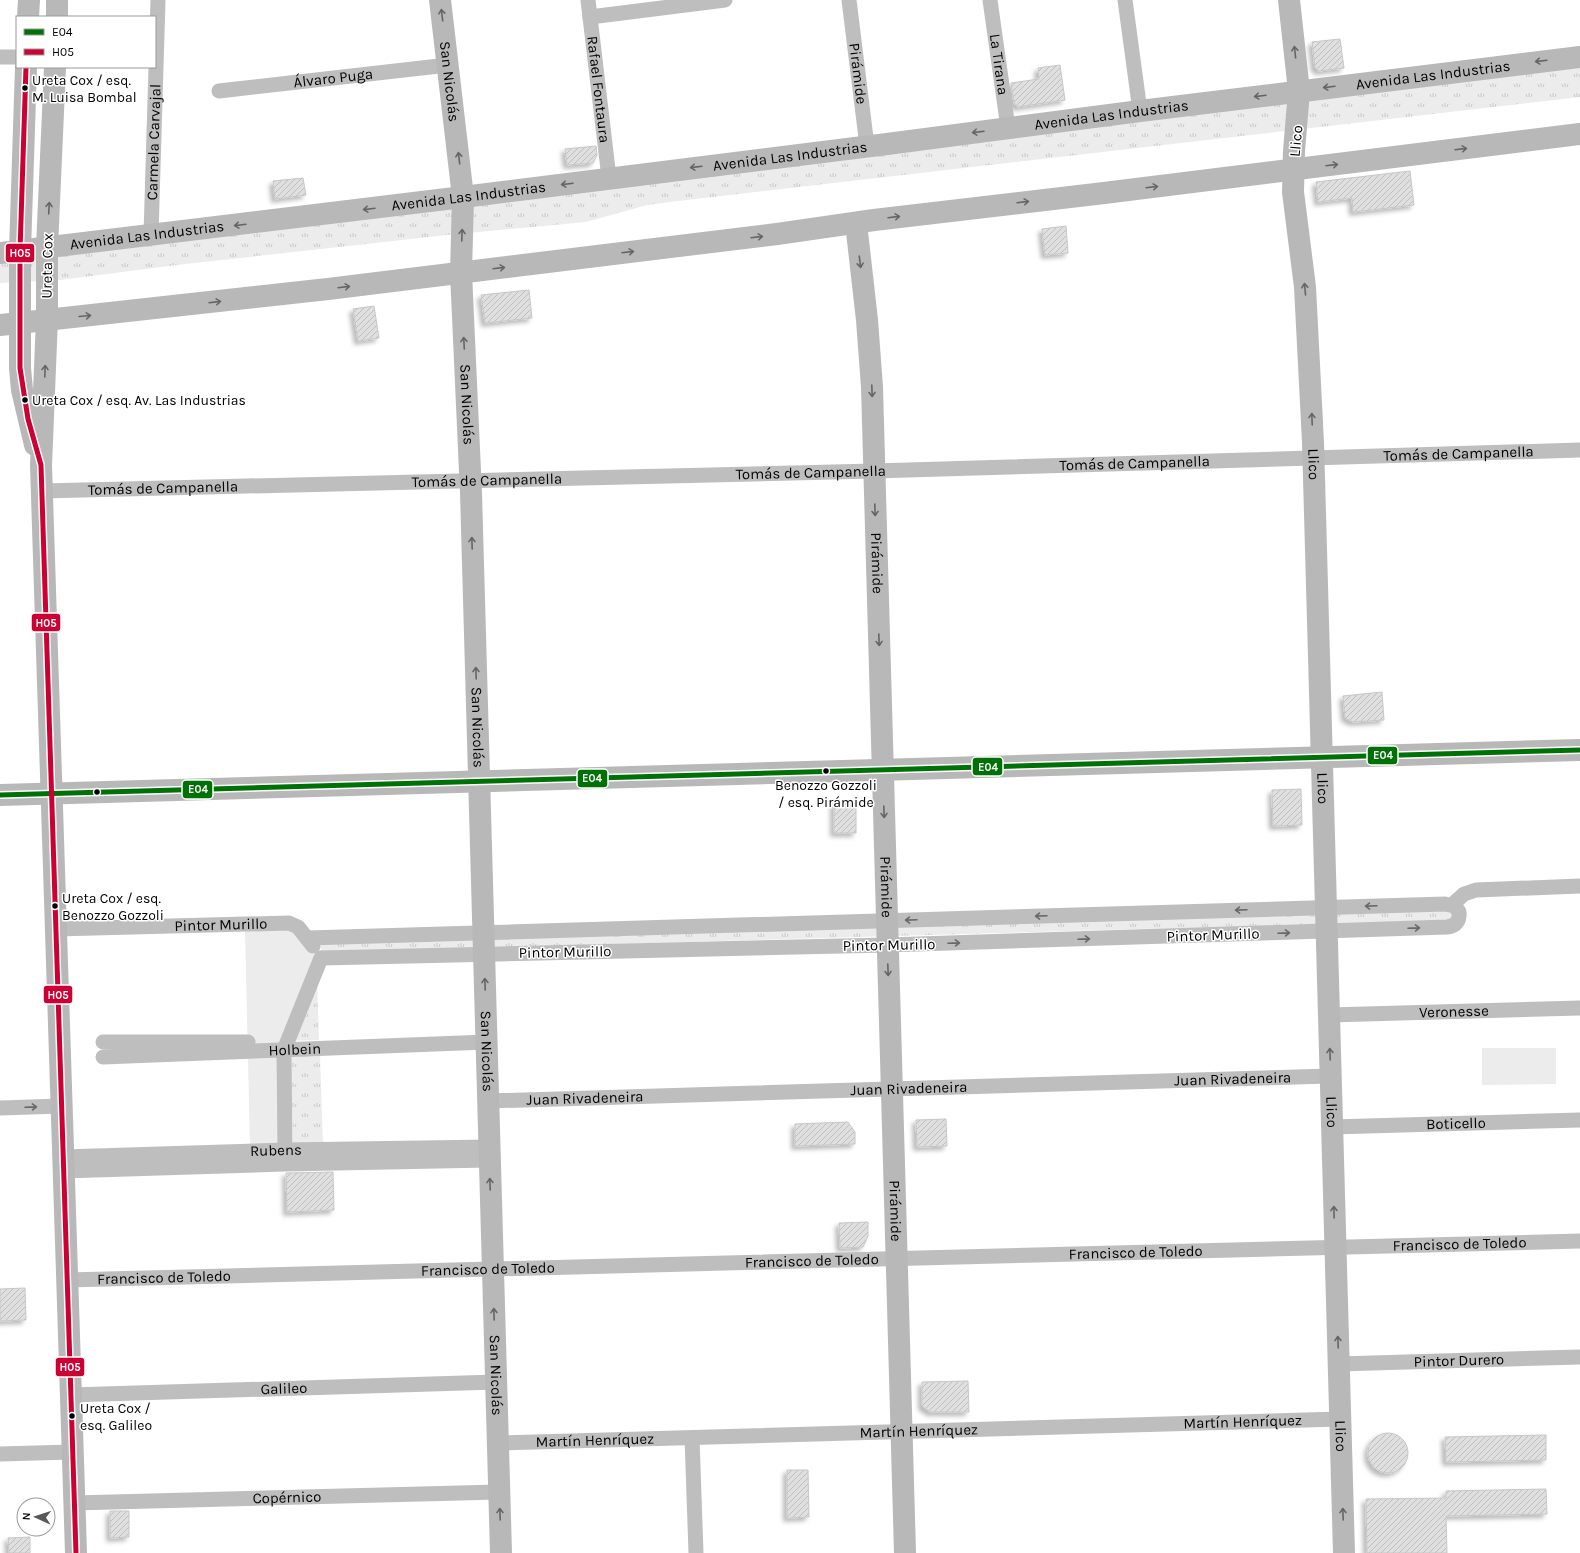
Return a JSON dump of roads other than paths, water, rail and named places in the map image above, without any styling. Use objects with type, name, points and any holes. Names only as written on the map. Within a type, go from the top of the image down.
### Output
[{"type":"street","points":[[28,0],[28,16]]},
{"type":"street","points":[[57,0],[57,16]]},
{"type":"street","name":"Carmela Carvajal","points":[[156,67],[158,0]]},
{"type":"street","name":"San Nicolás","points":[[440,0],[463,197],[461,272],[471,480],[501,1553]]},
{"type":"street","name":"Rafael Fontaura","points":[[588,0],[609,178]]},
{"type":"street","points":[[590,17],[725,0]]},
{"type":"street","name":"Pirámide","points":[[849,0],[867,146]]},
{"type":"street","name":"La Tirana","points":[[990,0],[1008,128]]},
{"type":"street","points":[[1125,0],[1140,111]]},
{"type":"street","name":"Llico","points":[[1289,0],[1299,91],[1293,170],[1293,192],[1306,302],[1313,458],[1344,1553]]},
{"type":"street","points":[[0,57],[16,57]]},
{"type":"street","name":"Avenida Las Industrias","points":[[10,252],[151,236],[1580,57]]},
{"type":"street","name":"Álvaro Puga","points":[[219,91],[448,65]]},
{"type":"street","name":"Ureta Cox","points":[[26,68],[10,252],[10,323],[20,368],[22,390],[28,419],[41,465]]},
{"type":"street","name":"Ureta Cox","points":[[55,68],[47,247],[47,319],[41,465],[76,1553]]},
{"type":"street","name":"Carmela Carvajal","points":[[151,236],[156,68]]},
{"type":"street","points":[[10,323],[186,306],[1580,134]]},
{"type":"street","name":"Pirámide","points":[[856,223],[870,350],[905,1553]]},
{"type":"street","name":"Tomás de Campanella","points":[[42,491],[874,471],[1580,450]]},
{"type":"street","points":[[0,795],[1580,750]]},
{"type":"street","points":[[1452,905],[1464,894],[1476,890],[1580,886]]},
{"type":"street","name":"Pintor Murillo","points":[[56,929],[289,923],[298,926],[321,958],[484,943],[887,921],[1445,904],[1452,905],[1460,912],[1459,920],[1456,924],[1447,927],[887,945],[484,943],[308,938]]},
{"type":"street","points":[[285,1150],[285,1046],[321,958]]},
{"type":"street","name":"Veronesse","points":[[1328,1015],[1580,1008]]},
{"type":"street","name":"Holbein","points":[[102,1042],[285,1046]]},
{"type":"street","name":"Holbein","points":[[103,1057],[285,1046],[487,1042]]},
{"type":"street","name":"Juan Rivadeneira","points":[[488,1101],[1330,1076]]},
{"type":"street","points":[[0,1108],[61,1106]]},
{"type":"street","name":"Boticello","points":[[1332,1127],[1580,1120]]},
{"type":"street","name":"Rubens","points":[[63,1164],[285,1150],[489,1153]]},
{"type":"street","name":"Rubens","points":[[63,1164],[285,1164],[489,1153]]},
{"type":"street","name":"Francisco de Toledo","points":[[67,1280],[1580,1241]]},
{"type":"street","name":"Pintor Durero","points":[[1338,1364],[1580,1357]]},
{"type":"street","name":"Galileo","points":[[71,1395],[496,1382]]},
{"type":"street","name":"Martín Henríquez","points":[[498,1444],[1340,1419]]},
{"type":"street","points":[[692,1438],[696,1553]]},
{"type":"street","points":[[0,1454],[72,1452]]},
{"type":"street","name":"Copérnico","points":[[74,1503],[499,1492]]},
{"type":"place","name":"Ureta Cox / esq. M. Luisa Bombal","points":[[25,88]]},
{"type":"place","name":"Ureta Cox / esq. Av. Las Industrias","points":[[25,400]]},
{"type":"place","name":"Benozzo Gozzoli / esq. Pirámide","points":[[826,771]]},
{"type":"place","name":"Ureta Cox / esq. Benozzo Gozzoli","points":[[55,906]]},
{"type":"place","name":"Ureta Cox / esq. Galileo","points":[[72,1416]]}]
